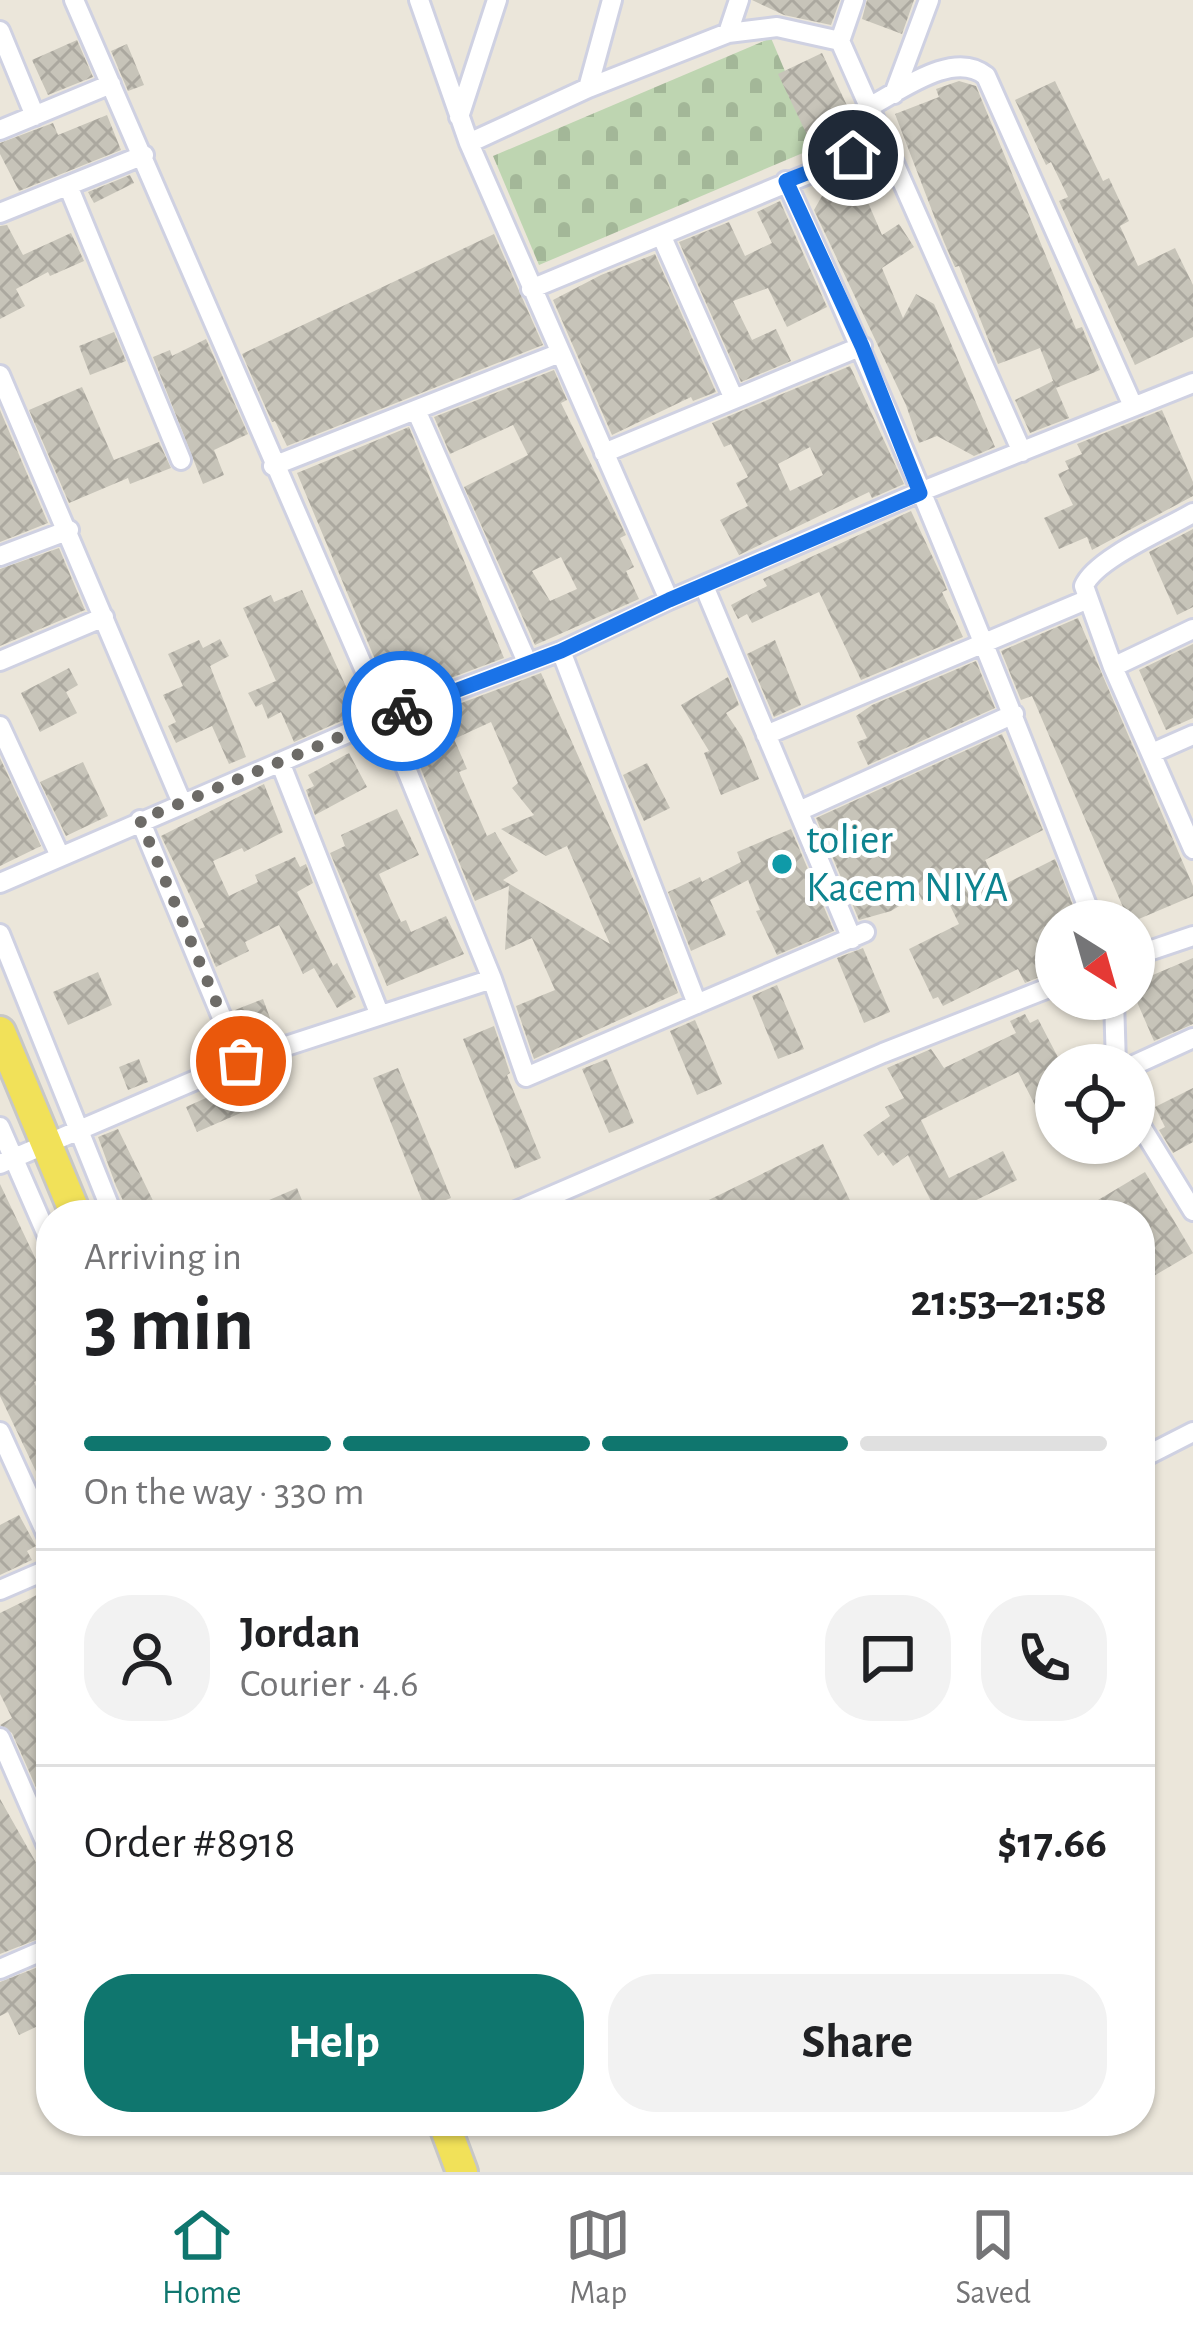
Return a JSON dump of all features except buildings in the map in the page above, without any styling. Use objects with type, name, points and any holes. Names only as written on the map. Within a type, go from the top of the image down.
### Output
[{"type":"main road","points":[[0,1032],[70,1200]]},
{"type":"main road","points":[[449,2136],[462,2172]]},
{"type":"street","points":[[74,0],[385,717],[492,979],[526,1077],[859,936],[799,811],[704,586]]},
{"type":"street","points":[[419,0],[469,143],[669,600]]},
{"type":"street","points":[[459,117],[496,0]]},
{"type":"street","points":[[588,88],[612,0]]},
{"type":"street","points":[[728,33],[739,0]]},
{"type":"street","points":[[854,0],[840,41],[1022,452]]},
{"type":"street","points":[[894,94],[929,0]]},
{"type":"street","points":[[469,143],[588,88],[728,33],[777,27],[840,41]]},
{"type":"street","points":[[0,32],[35,116]]},
{"type":"street","points":[[869,106],[960,66],[976,67],[986,76],[1133,406]]},
{"type":"street","points":[[0,130],[111,84]]},
{"type":"street","points":[[531,289],[886,142]]},
{"type":"street","points":[[0,213],[143,155]]},
{"type":"street","points":[[786,181],[862,346],[985,639],[1086,900]]},
{"type":"street","points":[[69,188],[181,460]]},
{"type":"street","points":[[662,238],[734,399]]},
{"type":"street","points":[[604,453],[862,346]]},
{"type":"street","points":[[274,466],[560,353]]},
{"type":"street","points":[[0,883],[385,717],[561,651],[920,493],[1193,383]]},
{"type":"street","points":[[2,388],[69,530],[182,803]]},
{"type":"street","points":[[416,410],[527,662]]},
{"type":"street","points":[[1193,513],[1086,578],[1086,600],[1193,849]]},
{"type":"street","points":[[0,556],[69,530]]},
{"type":"street","points":[[766,735],[1086,600]]},
{"type":"street","points":[[0,661],[104,617]]},
{"type":"street","points":[[1114,667],[1193,629]]},
{"type":"street","points":[[561,651],[697,1004]]},
{"type":"street","points":[[799,811],[1014,714]]},
{"type":"street","points":[[0,726],[60,856]]},
{"type":"street","points":[[1152,753],[1193,735]]},
{"type":"street","points":[[280,762],[379,1013]]},
{"type":"street","points":[[140,820],[241,1061]]},
{"type":"street","points":[[0,934],[106,1200]]},
{"type":"street","points":[[1155,949],[1193,936]]},
{"type":"street","points":[[7,1161],[241,1061],[492,979]]},
{"type":"street","points":[[542,1200],[1035,993]]},
{"type":"street","points":[[1155,1055],[1193,1038]]},
{"type":"street","points":[[0,1127],[7,1161],[36,1216]]},
{"type":"street","points":[[1155,1149],[1193,1211]]},
{"type":"street","points":[[0,1432],[36,1511]]},
{"type":"street","points":[[1155,1451],[1193,1432]]},
{"type":"street","points":[[0,1590],[36,1574]]},
{"type":"street","points":[[0,1738],[36,1821]]},
{"type":"street","points":[[0,1969],[36,1953]]},
{"type":"green space","points":[[771,38],[817,147],[539,265],[493,156]]},
{"type":"way so far","points":[[241,1061],[140,820],[402,711]]},
{"type":"place","name":"tolier Kacem NIYA","points":[[782,864]]},
{"type":"route","points":[[402,711],[561,651],[920,493],[862,346],[786,181],[853,155]]}]
